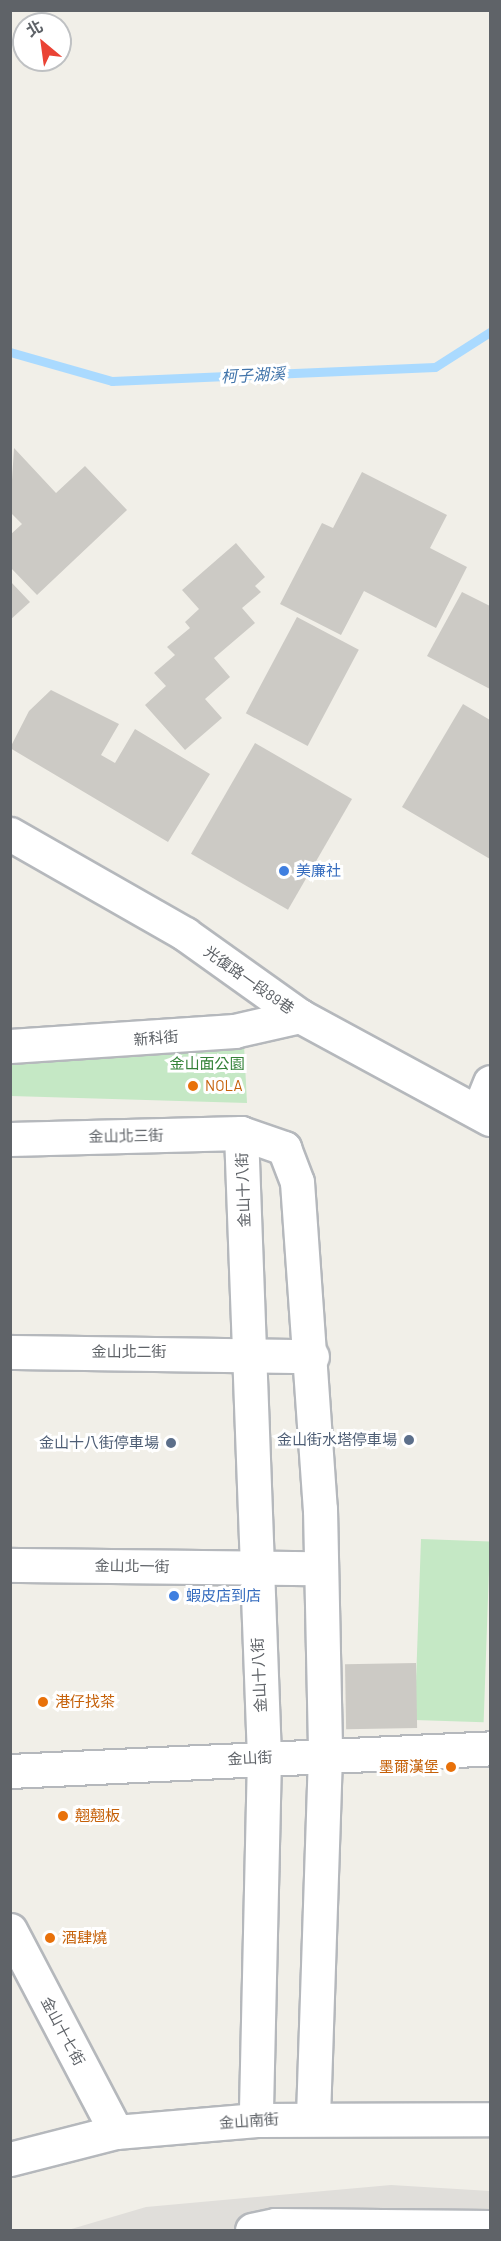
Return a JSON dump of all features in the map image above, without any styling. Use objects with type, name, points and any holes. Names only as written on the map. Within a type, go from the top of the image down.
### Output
[{"type":"street","name":"光復路一段89巷","points":[[10,834],[185,934],[300,1016],[484,1115]]},
{"type":"street","name":"新科街","points":[[10,1046],[234,1031],[300,1016]]},
{"type":"street","points":[[484,1115],[490,1082]]},
{"type":"street","name":"金山北三街","points":[[10,1139],[241,1133]]},
{"type":"street","name":"金山十八街","points":[[256,2120],[264,1756],[254,1568],[256,1437],[248,1353],[241,1133],[284,1148],[297,1182],[312,1356],[321,1568],[325,1755],[313,2117]]},
{"type":"street","name":"金山北二街","points":[[10,1352],[248,1353],[312,1356]]},
{"type":"street","name":"金山北一街","points":[[10,1565],[321,1568]]},
{"type":"street","name":"金山街","points":[[10,1772],[264,1756],[490,1748]]},
{"type":"street","name":"金山十七街","points":[[10,1930],[116,2132]]},
{"type":"street","name":"金山南街","points":[[10,2159],[116,2132],[256,2120],[313,2117],[490,2119]]},
{"type":"street","points":[[252,2230],[275,2225],[490,2227]]},
{"type":"shaded area","points":[[391,2185],[490,2191],[490,2230],[68,2230],[146,2207]]},
{"type":"green space","name":"金山面公園","points":[[243,1026],[247,1103],[11,1096],[11,1031]]},
{"type":"green space","points":[[421,1539],[490,1541],[484,1722],[415,1720]]},
{"type":"building","points":[[14,448],[56,493],[85,466],[127,510],[37,595],[10,567],[10,535],[22,524],[10,512]]},
{"type":"building","points":[[362,472],[447,515],[430,548],[467,567],[436,628],[364,591],[341,635],[280,604],[322,523],[333,528]]},
{"type":"building","points":[[236,543],[265,577],[255,586],[261,592],[242,608],[255,623],[214,658],[230,677],[205,699],[222,718],[185,750],[145,705],[166,686],[154,673],[175,655],[167,647],[190,628],[185,622],[199,609],[182,590]]},
{"type":"building","points":[[10,581],[30,602],[10,620]]},
{"type":"building","points":[[462,592],[490,606],[490,689],[427,656]]},
{"type":"building","points":[[297,617],[359,650],[308,746],[246,713]]},
{"type":"building","points":[[51,690],[119,724],[101,755],[115,763],[135,729],[210,774],[168,842],[10,748],[29,711]]},
{"type":"building","points":[[463,704],[490,720],[490,859],[402,807]]},
{"type":"building","points":[[255,743],[352,799],[288,910],[191,854]]},
{"type":"building","points":[[416,1663],[417,1728],[346,1729],[345,1664]]},
{"type":"waterway","name":"柯子湖溪","points":[[10,352],[112,381],[435,367],[490,332]]},
{"type":"place","name":"美廉社","points":[[284,871]]},
{"type":"place","name":"NOLA","points":[[193,1086]]},
{"type":"place","name":"金山街水塔停車場","points":[[409,1440]]},
{"type":"place","name":"金山十八街停車場","points":[[171,1443]]},
{"type":"place","name":"蝦皮店到店","points":[[174,1596]]},
{"type":"place","name":"港仔找茶","points":[[43,1702]]},
{"type":"place","name":"墨爾漢堡","points":[[451,1767]]},
{"type":"place","name":"翹翹板","points":[[63,1816]]},
{"type":"place","name":"酒肆燒","points":[[50,1938]]}]
